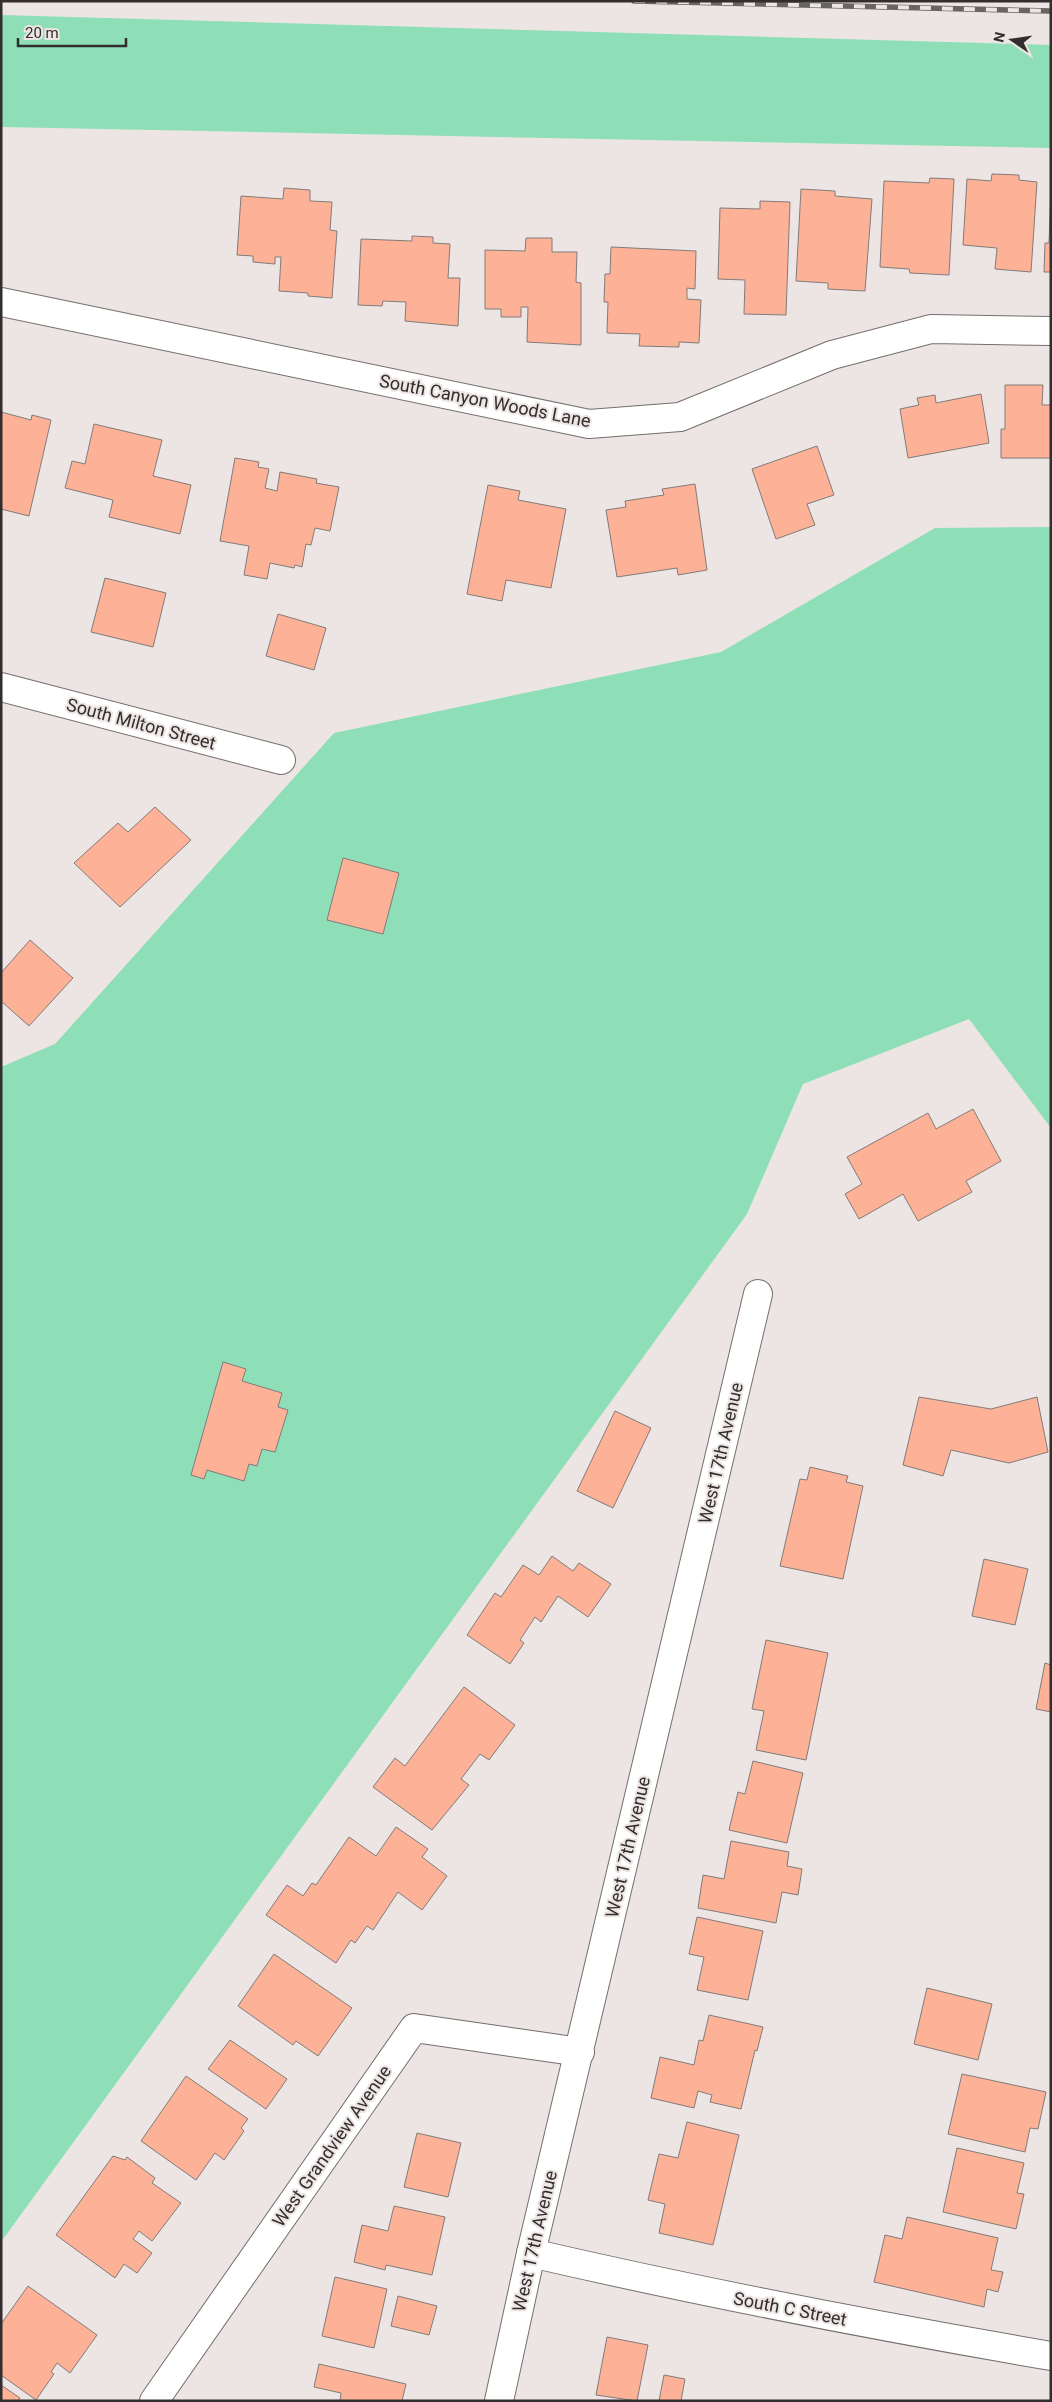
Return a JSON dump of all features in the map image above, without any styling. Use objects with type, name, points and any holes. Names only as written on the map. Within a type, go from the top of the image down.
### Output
[{"type":"street","name":"South Canyon Woods Lane","points":[[1,302],[589,424],[680,417],[832,355],[932,329],[1051,331]]},
{"type":"street","name":"South Milton Street","points":[[1,687],[281,760]]},
{"type":"street","name":"West 17th Avenue","points":[[499,2401],[531,2253],[758,1294]]},
{"type":"street","name":"West Grandview Avenue","points":[[154,2401],[414,2028],[580,2052]]},
{"type":"street","name":"South C Street","points":[[531,2253],[676,2286],[858,2323],[1051,2356]]},
{"type":"green space","points":[[1,15],[1051,45],[1051,148],[1,127]]},
{"type":"green space","points":[[1051,527],[1051,1128],[969,1019],[803,1084],[747,1214],[1,2242],[1,1067],[55,1044],[334,733],[721,652],[935,528]]},
{"type":"building","points":[[992,174],[1019,175],[1019,180],[1037,182],[1031,272],[995,269],[997,248],[963,245],[967,179],[991,181]]},
{"type":"building","points":[[930,178],[954,179],[949,275],[910,273],[909,269],[880,267],[884,181],[929,183]]},
{"type":"building","points":[[1051,186],[1051,272],[1044,272],[1045,243],[1049,243]]},
{"type":"building","points":[[284,188],[310,190],[310,201],[332,202],[330,230],[337,231],[332,298],[308,296],[308,293],[279,291],[281,257],[275,257],[275,264],[253,262],[253,256],[237,255],[241,196],[283,199]]},
{"type":"building","points":[[801,189],[835,191],[835,196],[872,199],[865,291],[828,289],[828,283],[796,281]]},
{"type":"building","points":[[760,201],[790,202],[786,315],[744,314],[745,280],[718,279],[720,208],[760,209]]},
{"type":"building","points":[[412,236],[433,237],[433,243],[450,244],[448,278],[460,278],[458,326],[405,321],[406,302],[383,301],[382,306],[358,305],[361,239],[412,241]]},
{"type":"building","points":[[526,238],[552,238],[552,252],[577,252],[576,282],[581,283],[581,345],[527,342],[528,307],[521,307],[521,317],[501,317],[501,309],[485,309],[485,250],[525,251]]},
{"type":"building","points":[[611,247],[696,251],[695,289],[687,288],[687,299],[701,300],[699,343],[679,342],[679,347],[639,346],[640,334],[607,333],[608,302],[604,302],[605,274],[610,274]]},
{"type":"building","points":[[1005,385],[1043,385],[1042,405],[1051,405],[1051,458],[1001,458],[1001,429],[1005,429]]},
{"type":"building","points":[[981,394],[989,443],[908,458],[900,409],[919,405],[917,398],[935,395],[936,403]]},
{"type":"building","points":[[1,412],[31,420],[32,415],[51,420],[29,516],[1,509]]},
{"type":"building","points":[[94,424],[162,440],[153,476],[191,485],[180,534],[109,517],[113,500],[65,488],[72,461],[85,464]]},
{"type":"building","points":[[817,446],[834,495],[807,504],[815,525],[776,539],[752,469]]},
{"type":"building","points":[[235,458],[259,462],[258,467],[269,469],[265,488],[277,491],[280,472],[317,479],[316,483],[339,487],[330,531],[315,528],[311,545],[306,544],[302,567],[295,565],[294,568],[270,563],[267,579],[244,575],[249,546],[220,541]]},
{"type":"building","points":[[695,484],[707,570],[678,575],[677,568],[617,577],[606,510],[626,507],[625,501],[664,495],[662,489]]},
{"type":"building","points":[[488,485],[520,491],[518,500],[566,509],[551,588],[506,580],[502,601],[467,594]]},
{"type":"building","points":[[105,578],[166,593],[153,647],[91,632]]},
{"type":"building","points":[[278,614],[326,628],[314,670],[266,656]]},
{"type":"building","points":[[155,807],[191,840],[120,907],[74,863],[118,823],[128,832]]},
{"type":"building","points":[[343,858],[399,873],[383,934],[327,920]]},
{"type":"building","points":[[30,940],[73,978],[29,1026],[1,1001],[1,973]]},
{"type":"building","points":[[973,1109],[1001,1161],[966,1181],[972,1192],[918,1221],[903,1194],[859,1219],[845,1194],[862,1184],[847,1157],[928,1113],[936,1129]]},
{"type":"building","points":[[223,1362],[246,1369],[242,1381],[282,1393],[278,1407],[288,1410],[275,1452],[262,1449],[257,1466],[249,1464],[244,1481],[207,1470],[204,1479],[191,1475]]},
{"type":"building","points":[[919,1397],[991,1409],[1037,1397],[1048,1452],[1009,1463],[951,1450],[943,1476],[903,1465]]},
{"type":"building","points":[[615,1411],[651,1428],[613,1508],[577,1491]]},
{"type":"building","points":[[810,1467],[848,1476],[846,1482],[863,1486],[843,1579],[780,1566],[800,1479],[807,1480]]},
{"type":"building","points":[[552,1556],[573,1571],[579,1563],[611,1584],[588,1617],[558,1596],[541,1622],[535,1617],[520,1640],[524,1643],[510,1664],[467,1635],[495,1593],[501,1597],[523,1565],[539,1575]]},
{"type":"building","points":[[984,1559],[1028,1569],[1015,1625],[972,1616]]},
{"type":"building","points":[[766,1640],[828,1653],[806,1760],[756,1750],[764,1711],[752,1709]]},
{"type":"building","points":[[1045,1663],[1051,1665],[1051,1712],[1036,1709]]},
{"type":"building","points":[[464,1687],[515,1725],[489,1760],[480,1754],[461,1779],[469,1785],[432,1830],[373,1787],[395,1758],[405,1766]]},
{"type":"building","points":[[753,1761],[803,1773],[787,1843],[729,1830],[738,1792],[745,1794]]},
{"type":"building","points":[[396,1827],[428,1849],[422,1857],[447,1876],[422,1910],[398,1892],[373,1930],[367,1926],[355,1943],[351,1940],[336,1963],[266,1915],[287,1885],[303,1896],[312,1883],[316,1885],[349,1837],[376,1856]]},
{"type":"building","points":[[731,1841],[789,1852],[787,1866],[802,1869],[798,1895],[782,1892],[776,1923],[698,1908],[703,1875],[724,1879]]},
{"type":"building","points":[[697,1917],[763,1931],[748,2000],[697,1990],[704,1957],[689,1954]]},
{"type":"building","points":[[274,1954],[352,2008],[318,2056],[296,2041],[293,2045],[238,2006]]},
{"type":"building","points":[[927,1988],[992,2004],[978,2060],[914,2044]]},
{"type":"building","points":[[709,2015],[763,2027],[757,2051],[755,2050],[741,2109],[710,2102],[712,2095],[698,2091],[694,2108],[651,2098],[660,2057],[694,2065],[699,2040],[703,2041]]},
{"type":"building","points":[[230,2040],[287,2079],[266,2109],[208,2069]]},
{"type":"building","points":[[962,2074],[1046,2092],[1038,2129],[1030,2128],[1025,2152],[948,2134]]},
{"type":"building","points":[[186,2076],[248,2119],[241,2128],[244,2131],[224,2160],[215,2153],[196,2180],[141,2141]]},
{"type":"building","points":[[687,2122],[739,2135],[713,2245],[659,2233],[665,2204],[648,2200],[659,2154],[678,2158]]},
{"type":"building","points":[[417,2133],[461,2143],[448,2197],[404,2187]]},
{"type":"building","points":[[957,2148],[1024,2163],[1017,2193],[1024,2194],[1016,2229],[943,2212]]},
{"type":"building","points":[[113,2156],[125,2160],[127,2157],[155,2178],[152,2183],[181,2203],[152,2241],[139,2231],[133,2239],[152,2253],[137,2273],[124,2264],[115,2278],[56,2235]]},
{"type":"building","points":[[394,2206],[445,2217],[432,2275],[386,2265],[385,2270],[354,2262],[362,2225],[388,2231]]},
{"type":"building","points":[[907,2217],[998,2238],[991,2270],[1003,2272],[998,2292],[987,2289],[984,2307],[874,2282],[885,2235],[902,2239]]},
{"type":"building","points":[[335,2277],[387,2289],[374,2348],[322,2336]]},
{"type":"building","points":[[28,2286],[97,2335],[70,2373],[57,2363],[51,2372],[54,2374],[36,2400],[1,2375],[1,2324]]},
{"type":"building","points":[[398,2296],[437,2306],[429,2335],[391,2326]]},
{"type":"building","points":[[607,2337],[648,2345],[637,2401],[596,2395]]},
{"type":"building","points":[[319,2364],[406,2384],[402,2401],[340,2401],[341,2393],[314,2387]]},
{"type":"building","points":[[664,2375],[685,2379],[681,2401],[659,2401]]},
{"type":"building","points":[[1,2385],[20,2398],[18,2401],[1,2401]]},
{"type":"railway","points":[[634,1],[1051,11]]}]
